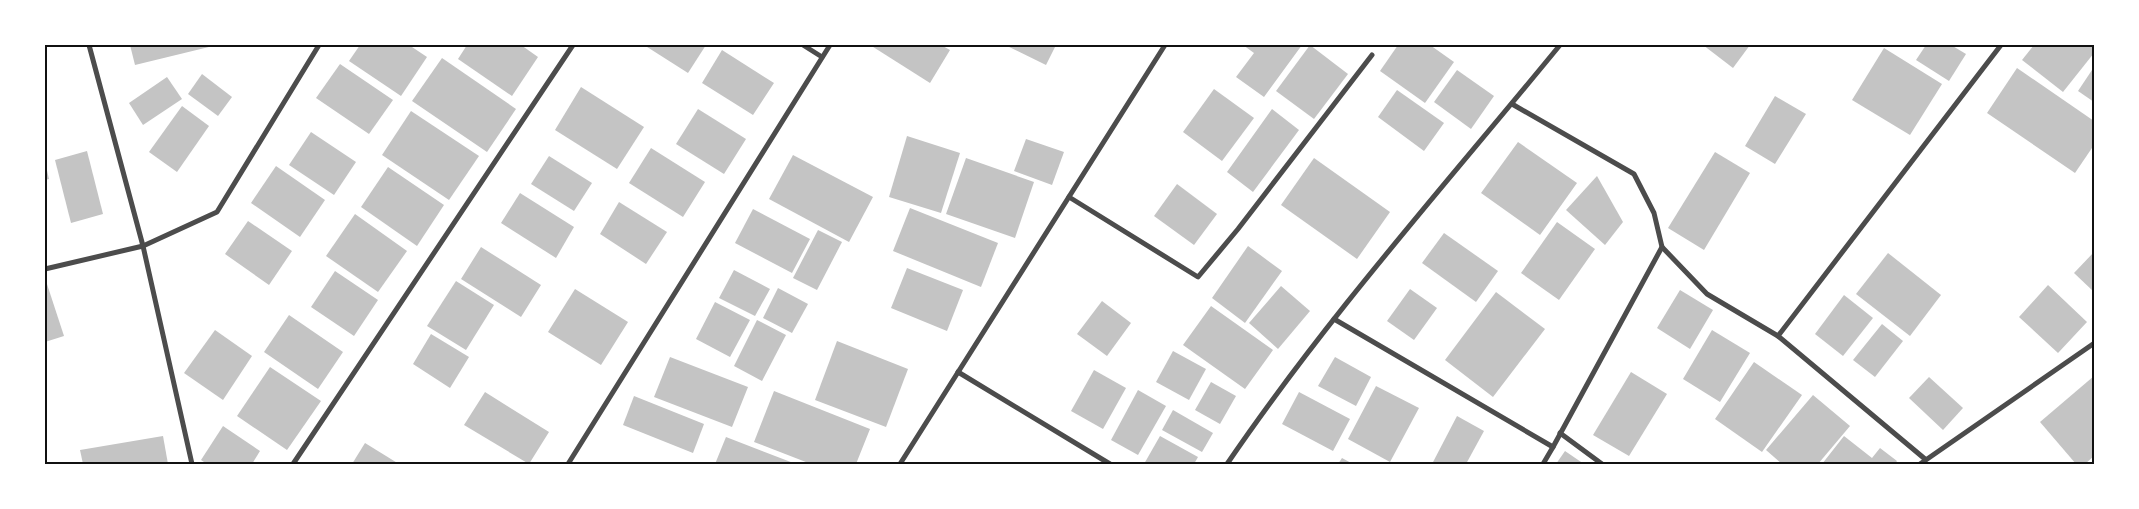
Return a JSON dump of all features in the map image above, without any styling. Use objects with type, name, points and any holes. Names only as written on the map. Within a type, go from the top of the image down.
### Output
[{"type":"street","points":[[89,45],[143,246],[192,464]]},
{"type":"street","points":[[45,270],[143,246],[217,212],[319,45]]},
{"type":"street","points":[[293,464],[572,45]]},
{"type":"street","points":[[803,45],[822,57]]},
{"type":"street","points":[[568,464],[830,45]]},
{"type":"street","points":[[900,464],[1165,45]]},
{"type":"street","points":[[1226,464],[1270,401],[1334,319],[1560,45]]},
{"type":"street","points":[[1778,336],[2001,45]]},
{"type":"street","points":[[1069,197],[1198,277],[1238,229],[1372,55]]},
{"type":"street","points":[[1512,104],[1634,174],[1654,213],[1662,247],[1708,294],[1778,336],[1797,354],[1925,459]]},
{"type":"street","points":[[1543,464],[1662,247]]},
{"type":"street","points":[[1334,319],[1553,447]]},
{"type":"street","points":[[1920,464],[2094,344]]},
{"type":"street","points":[[958,372],[1110,464]]},
{"type":"street","points":[[1560,433],[1602,464]]},
{"type":"building","points":[[130,45],[213,45],[213,46],[135,65]]},
{"type":"building","points":[[360,45],[409,45],[427,57],[401,96],[349,61]]},
{"type":"building","points":[[467,45],[521,45],[538,57],[512,96],[458,59]]},
{"type":"building","points":[[644,45],[706,45],[688,73]]},
{"type":"building","points":[[870,45],[941,45],[950,50],[930,83]]},
{"type":"building","points":[[1005,45],[1056,45],[1046,65]]},
{"type":"building","points":[[1243,45],[1302,45],[1264,97],[1236,77],[1254,53]]},
{"type":"building","points":[[1310,45],[1348,74],[1314,119],[1276,91]]},
{"type":"building","points":[[1398,45],[1430,45],[1454,62],[1425,103],[1380,71]]},
{"type":"building","points":[[1703,45],[1750,45],[1733,68]]},
{"type":"building","points":[[1926,45],[1951,45],[1966,54],[1949,81],[1916,60]]},
{"type":"building","points":[[2034,45],[2094,45],[2094,53],[2063,92],[2022,60]]},
{"type":"building","points":[[1884,48],[1942,84],[1910,135],[1852,100]]},
{"type":"building","points":[[722,50],[774,83],[753,115],[702,83]]},
{"type":"building","points":[[442,58],[516,109],[487,152],[412,101]]},
{"type":"building","points":[[340,64],[393,100],[369,134],[316,98]]},
{"type":"building","points":[[2094,67],[2094,102],[2078,91]]},
{"type":"building","points":[[2017,68],[2094,121],[2094,145],[2075,173],[1987,113]]},
{"type":"building","points":[[1457,70],[1494,96],[1471,129],[1434,102]]},
{"type":"building","points":[[202,74],[232,97],[218,116],[188,94]]},
{"type":"building","points":[[167,77],[182,99],[143,125],[129,103]]},
{"type":"building","points":[[581,87],[644,127],[617,169],[555,130]]},
{"type":"building","points":[[1214,89],[1254,118],[1222,161],[1183,132]]},
{"type":"building","points":[[1397,90],[1444,123],[1424,151],[1378,117]]},
{"type":"building","points":[[1775,96],[1806,114],[1775,164],[1745,146]]},
{"type":"building","points":[[182,106],[209,126],[177,172],[149,152]]},
{"type":"building","points":[[698,109],[746,139],[724,174],[676,144]]},
{"type":"building","points":[[1272,109],[1299,130],[1253,192],[1227,172]]},
{"type":"building","points":[[411,111],[479,156],[449,200],[382,155]]},
{"type":"building","points":[[311,132],[356,162],[334,195],[289,165]]},
{"type":"building","points":[[907,136],[960,153],[941,213],[889,197]]},
{"type":"building","points":[[1026,139],[1064,152],[1052,185],[1014,171]]},
{"type":"building","points":[[1518,142],[1577,183],[1540,235],[1481,193]]},
{"type":"building","points":[[651,148],[705,182],[683,217],[629,183]]},
{"type":"building","points":[[87,151],[103,214],[71,223],[55,160]]},
{"type":"building","points":[[1715,152],[1750,173],[1704,250],[1668,228]]},
{"type":"building","points":[[793,155],[873,197],[849,242],[769,199]]},
{"type":"building","points":[[549,156],[592,183],[574,211],[531,184]]},
{"type":"building","points":[[966,158],[1034,182],[1015,238],[946,214]]},
{"type":"building","points":[[1314,158],[1390,212],[1357,259],[1281,205]]},
{"type":"building","points":[[45,162],[49,179],[45,180]]},
{"type":"building","points":[[276,166],[325,200],[300,237],[251,203]]},
{"type":"building","points":[[388,167],[444,205],[417,246],[361,207]]},
{"type":"building","points":[[1597,176],[1623,222],[1605,245],[1566,210]]},
{"type":"building","points":[[1177,184],[1217,214],[1194,245],[1154,216]]},
{"type":"building","points":[[520,193],[574,227],[556,258],[501,223]]},
{"type":"building","points":[[619,202],[667,232],[646,264],[600,234]]},
{"type":"building","points":[[910,208],[998,243],[981,287],[893,251]]},
{"type":"building","points":[[753,209],[810,239],[792,273],[735,243]]},
{"type":"building","points":[[355,214],[407,251],[378,292],[326,256]]},
{"type":"building","points":[[248,221],[292,251],[269,285],[225,254]]},
{"type":"building","points":[[1557,222],[1595,249],[1559,300],[1521,273]]},
{"type":"building","points":[[818,230],[842,242],[817,290],[793,278]]},
{"type":"building","points":[[1444,233],[1498,271],[1476,302],[1422,263]]},
{"type":"building","points":[[1248,246],[1282,271],[1245,323],[1212,298]]},
{"type":"building","points":[[481,247],[541,285],[521,317],[461,279]]},
{"type":"building","points":[[2094,252],[2094,292],[2074,273]]},
{"type":"building","points":[[1888,253],[1941,295],[1910,336],[1856,294]]},
{"type":"building","points":[[907,268],[963,290],[947,331],[891,308]]},
{"type":"building","points":[[734,270],[770,289],[755,316],[719,298]]},
{"type":"building","points":[[335,271],[378,300],[354,336],[311,307]]},
{"type":"building","points":[[45,278],[64,336],[45,342]]},
{"type":"building","points":[[456,281],[494,305],[466,350],[427,326]]},
{"type":"building","points":[[2048,285],[2087,322],[2058,353],[2019,317]]},
{"type":"building","points":[[1281,286],[1310,311],[1278,349],[1249,323]]},
{"type":"building","points":[[778,288],[808,304],[792,333],[763,318]]},
{"type":"building","points":[[575,289],[628,322],[601,365],[548,332]]},
{"type":"building","points":[[1410,289],[1437,308],[1414,340],[1387,321]]},
{"type":"building","points":[[1680,290],[1713,310],[1690,349],[1657,328]]},
{"type":"building","points":[[1496,292],[1545,329],[1493,397],[1445,360]]},
{"type":"building","points":[[1844,295],[1873,318],[1843,356],[1815,334]]},
{"type":"building","points":[[1102,301],[1131,323],[1107,356],[1077,334]]},
{"type":"building","points":[[715,302],[750,320],[730,357],[696,339]]},
{"type":"building","points":[[1211,306],[1273,350],[1245,389],[1183,345]]},
{"type":"building","points":[[289,315],[343,352],[318,389],[264,352]]},
{"type":"building","points":[[757,320],[786,335],[762,381],[734,366]]},
{"type":"building","points":[[1882,324],[1903,341],[1875,377],[1853,360]]},
{"type":"building","points":[[215,330],[252,356],[223,400],[184,373]]},
{"type":"building","points":[[1712,330],[1750,353],[1720,402],[1683,379]]},
{"type":"building","points":[[431,334],[469,357],[450,388],[413,364]]},
{"type":"building","points":[[837,341],[908,369],[886,427],[815,400]]},
{"type":"building","points":[[1173,351],[1206,369],[1189,400],[1156,382]]},
{"type":"building","points":[[670,357],[748,387],[732,427],[654,397]]},
{"type":"building","points":[[1335,357],[1371,377],[1356,406],[1318,386]]},
{"type":"building","points":[[1754,362],[1802,395],[1762,452],[1715,419]]},
{"type":"building","points":[[270,367],[321,401],[287,450],[237,416]]},
{"type":"building","points":[[1094,370],[1126,388],[1103,429],[1071,411]]},
{"type":"building","points":[[1631,372],[1667,394],[1629,456],[1593,435]]},
{"type":"building","points":[[2094,376],[2094,456],[2085,464],[2076,464],[2040,422]]},
{"type":"building","points":[[1929,377],[1963,408],[1943,430],[1909,398]]},
{"type":"building","points":[[1211,382],[1236,396],[1220,424],[1195,410]]},
{"type":"building","points":[[1376,386],[1419,408],[1390,462],[1348,439]]},
{"type":"building","points":[[1138,390],[1166,406],[1138,455],[1111,440]]},
{"type":"building","points":[[774,391],[870,429],[856,464],[811,464],[754,442]]},
{"type":"building","points":[[485,392],[549,432],[529,464],[464,425]]},
{"type":"building","points":[[1299,392],[1350,419],[1333,451],[1282,424]]},
{"type":"building","points":[[1813,395],[1850,426],[1818,464],[1782,464],[1766,450]]},
{"type":"building","points":[[634,396],[704,424],[693,453],[623,425]]},
{"type":"building","points":[[1173,410],[1213,433],[1202,452],[1162,430]]},
{"type":"building","points":[[1457,416],[1484,431],[1466,464],[1432,464]]},
{"type":"building","points":[[223,426],[260,451],[252,464],[207,464],[201,460]]},
{"type":"building","points":[[163,436],[168,464],[83,464],[80,450]]},
{"type":"building","points":[[1160,436],[1198,457],[1194,464],[1144,464]]},
{"type":"building","points":[[1844,436],[1872,458],[1880,448],[1897,461],[1895,464],[1822,464]]},
{"type":"building","points":[[726,437],[796,464],[715,464]]},
{"type":"building","points":[[365,443],[399,464],[352,464]]},
{"type":"building","points":[[1565,451],[1584,464],[1556,464]]},
{"type":"building","points":[[1342,458],[1353,464],[1338,464]]}]
